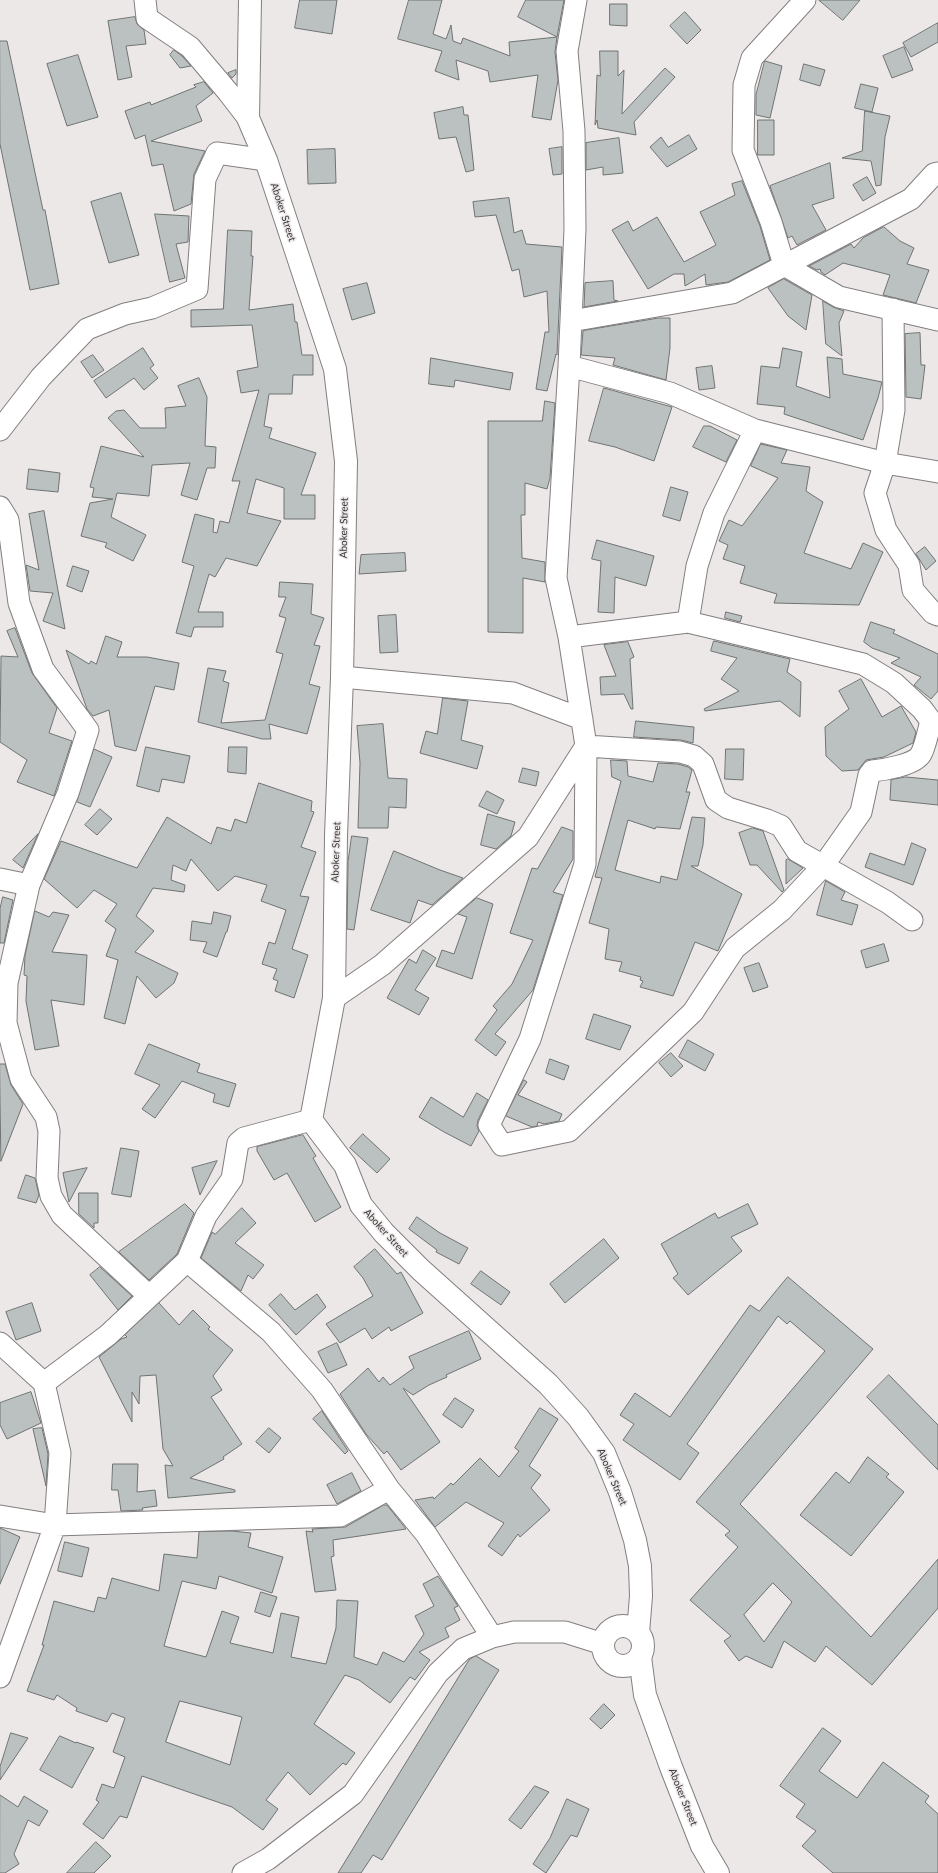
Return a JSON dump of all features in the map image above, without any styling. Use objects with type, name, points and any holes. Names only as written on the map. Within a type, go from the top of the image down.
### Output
[{"type":"main road","name":"Aboker Street","points":[[250,0],[248,118],[266,160],[335,369],[346,460],[342,677],[336,828],[334,998],[311,1120],[345,1165],[361,1205],[384,1233],[421,1270],[548,1384],[578,1417],[604,1453],[620,1492],[635,1540],[640,1566],[641,1596],[629,1630]]},
{"type":"main road","points":[[629,1630],[643,1644],[640,1657],[645,1695],[617,1665],[606,1657],[603,1644],[609,1632],[629,1630]]},
{"type":"main road","points":[[617,1665],[630,1665],[640,1657]]},
{"type":"main road","name":"Aboker Street","points":[[645,1695],[670,1767],[702,1846],[718,1873]]},
{"type":"street","points":[[145,0],[147,18],[190,47],[248,118]]},
{"type":"street","points":[[569,637],[688,622],[863,664],[894,683],[935,720],[921,755],[913,761],[884,770],[872,771],[869,775],[861,812],[823,866],[782,910],[735,948],[693,1012],[569,1131],[502,1145],[489,1125],[530,1039],[585,864],[586,746],[569,637],[556,578],[569,366],[575,229],[574,131],[567,51],[576,0]]},
{"type":"street","points":[[805,0],[752,58],[744,85],[743,150],[771,222],[784,265],[839,297],[938,320]]},
{"type":"street","points":[[0,430],[41,377],[87,329],[125,314],[152,308],[197,289],[205,179],[217,153],[266,160]]},
{"type":"street","points":[[571,321],[732,293],[912,199],[934,174],[938,173]]},
{"type":"street","points":[[893,309],[894,410],[885,463],[875,493],[886,530],[909,565],[913,590],[933,612],[938,615]]},
{"type":"street","points":[[569,366],[670,393],[755,430],[885,463],[938,472]]},
{"type":"street","points":[[688,622],[697,566],[714,512],[755,430]]},
{"type":"street","points":[[0,506],[8,520],[19,603],[43,669],[88,730],[68,793],[29,885],[7,982],[6,1023],[21,1079],[46,1117],[49,1131],[48,1178],[51,1196],[62,1215],[149,1296]]},
{"type":"street","points":[[342,677],[513,693],[582,719]]},
{"type":"street","points":[[334,998],[382,966],[528,837],[586,746]]},
{"type":"street","points":[[586,746],[680,752],[694,756],[703,764],[716,800],[728,808],[781,826],[797,850],[887,902],[912,920]]},
{"type":"street","points":[[0,879],[29,885]]},
{"type":"street","points":[[44,1383],[108,1335],[187,1261],[206,1216],[232,1179],[238,1143],[244,1138],[311,1120]]},
{"type":"street","points":[[187,1261],[271,1332],[322,1390],[389,1489],[426,1534],[492,1637]]},
{"type":"street","points":[[0,1343],[44,1383],[60,1453],[55,1525],[0,1677]]},
{"type":"street","points":[[0,1516],[55,1525],[340,1516],[389,1489]]},
{"type":"street","points":[[243,1873],[268,1859],[353,1794],[438,1673],[463,1649],[492,1637],[514,1632],[565,1632],[603,1644]]},
{"type":"building","points":[[300,0],[337,0],[332,34],[295,28]]},
{"type":"building","points":[[409,0],[442,0],[433,34],[446,39],[451,25],[453,41],[461,44],[463,38],[510,56],[509,42],[557,37],[555,52],[558,80],[551,120],[532,117],[538,75],[490,82],[488,71],[456,60],[459,80],[435,71],[442,51],[398,39]]},
{"type":"building","points":[[526,0],[564,0],[557,37],[518,17]]},
{"type":"building","points":[[819,0],[860,0],[843,20]]},
{"type":"building","points":[[610,4],[627,4],[627,26],[610,25]]},
{"type":"building","points":[[685,12],[701,30],[687,44],[670,26]]},
{"type":"building","points":[[135,17],[137,24],[144,30],[146,44],[126,46],[132,77],[118,80],[108,21]]},
{"type":"building","points":[[938,23],[938,42],[911,57],[903,43]]},
{"type":"building","points":[[0,41],[7,41],[43,210],[45,210],[59,284],[30,290],[0,144]]},
{"type":"building","points":[[904,47],[913,70],[892,78],[883,56]]},
{"type":"building","points":[[174,50],[191,66],[180,68],[170,55]]},
{"type":"building","points":[[600,51],[618,51],[618,76],[624,70],[622,114],[665,68],[675,77],[634,122],[636,135],[598,128],[597,120],[595,125],[597,75],[600,76]]},
{"type":"building","points":[[78,55],[98,117],[67,126],[47,64]]},
{"type":"building","points":[[765,61],[782,66],[770,118],[756,115],[756,95]]},
{"type":"building","points":[[804,64],[825,70],[820,86],[800,80]]},
{"type":"building","points":[[236,70],[236,74],[232,78],[228,73]]},
{"type":"building","points":[[204,82],[213,93],[196,106],[202,121],[151,141],[205,151],[194,174],[191,204],[174,211],[163,164],[152,166],[145,135],[135,139],[125,111],[150,102],[151,105],[196,87],[194,85]]},
{"type":"building","points":[[861,84],[878,88],[872,112],[855,108]]},
{"type":"building","points":[[463,107],[464,115],[468,115],[474,170],[466,172],[456,137],[439,139],[434,113]]},
{"type":"building","points":[[865,111],[890,116],[885,137],[881,185],[876,186],[871,161],[842,158],[862,151]]},
{"type":"building","points":[[758,120],[774,120],[774,155],[758,155]]},
{"type":"building","points":[[689,135],[697,149],[667,167],[650,147],[661,137],[668,147]]},
{"type":"building","points":[[619,138],[623,173],[603,175],[603,167],[586,170],[586,143]]},
{"type":"building","points":[[562,147],[562,174],[553,175],[549,149]]},
{"type":"building","points":[[335,149],[336,183],[308,184],[307,150]]},
{"type":"building","points":[[830,163],[834,198],[812,205],[826,230],[797,245],[792,236],[788,238],[770,186]]},
{"type":"building","points":[[867,177],[876,193],[863,201],[853,185]]},
{"type":"building","points":[[742,181],[760,226],[770,260],[728,282],[706,285],[705,274],[685,286],[684,274],[674,274],[648,289],[612,230],[628,221],[633,231],[657,217],[684,262],[716,245],[700,212],[735,195],[732,184]]},
{"type":"building","points":[[121,193],[139,255],[109,263],[91,202]]},
{"type":"building","points":[[509,198],[514,233],[522,230],[526,244],[562,247],[557,355],[556,354],[547,391],[536,389],[545,332],[549,332],[547,291],[524,297],[519,269],[512,271],[496,215],[475,217],[473,202]]},
{"type":"building","points":[[155,214],[189,216],[188,242],[176,244],[185,278],[170,282]]},
{"type":"building","points":[[884,227],[900,241],[914,248],[907,264],[929,270],[916,303],[883,295],[890,275],[843,263],[825,275],[820,269],[817,270],[809,266],[851,244],[854,248],[863,238]]},
{"type":"building","points":[[228,230],[252,231],[251,256],[253,256],[249,310],[293,304],[302,355],[313,355],[313,375],[293,375],[292,394],[269,394],[264,426],[272,428],[269,438],[316,453],[301,495],[315,495],[315,519],[284,519],[284,488],[256,479],[247,513],[281,521],[257,566],[226,558],[215,577],[209,574],[198,612],[223,612],[223,627],[194,627],[191,637],[176,633],[194,566],[182,562],[195,514],[214,519],[213,532],[217,533],[220,521],[229,523],[240,481],[232,481],[259,390],[241,393],[237,371],[258,367],[252,325],[191,327],[191,310],[223,309]]},
{"type":"building","points":[[784,279],[812,295],[806,330],[788,316],[768,288]]},
{"type":"building","points":[[613,281],[614,300],[618,301],[584,307],[585,283]]},
{"type":"building","points":[[367,283],[375,313],[352,320],[343,289]]},
{"type":"building","points":[[823,301],[844,311],[839,323],[842,356],[826,344]]},
{"type":"building","points":[[659,318],[670,318],[670,348],[666,380],[613,365],[615,358],[581,355],[583,331]]},
{"type":"building","points":[[920,333],[921,365],[925,365],[921,399],[906,397],[905,334]]},
{"type":"building","points":[[143,348],[154,365],[150,368],[158,378],[144,390],[134,378],[106,398],[94,381]]},
{"type":"building","points":[[783,348],[802,352],[796,386],[830,398],[827,357],[842,359],[843,374],[882,382],[863,440],[784,414],[785,407],[757,404],[761,366],[779,368]]},
{"type":"building","points":[[93,355],[104,370],[92,378],[81,362]]},
{"type":"building","points":[[431,358],[513,373],[510,390],[455,380],[454,387],[429,384]]},
{"type":"building","points":[[712,366],[715,388],[699,390],[696,368]]},
{"type":"building","points":[[199,378],[207,397],[205,446],[216,447],[215,468],[207,468],[197,500],[181,495],[190,463],[152,465],[149,496],[117,493],[111,517],[146,535],[133,561],[105,547],[107,543],[81,536],[90,503],[113,499],[92,497],[94,488],[90,487],[101,446],[144,457],[108,418],[116,411],[124,410],[140,428],[166,428],[165,408],[186,406],[178,386]]},
{"type":"building","points":[[604,388],[672,407],[654,461],[615,447],[589,441]]},
{"type":"building","points":[[545,401],[555,403],[550,478],[547,489],[525,483],[525,515],[521,515],[522,558],[545,562],[545,582],[523,578],[523,633],[488,632],[488,421],[542,421]]},
{"type":"building","points":[[704,426],[710,426],[737,440],[726,462],[693,447]]},
{"type":"building","points":[[761,444],[787,450],[781,463],[810,467],[806,491],[823,502],[804,553],[851,569],[863,543],[883,552],[859,605],[774,603],[777,594],[740,583],[745,566],[723,559],[728,545],[719,541],[729,520],[742,526],[778,478],[751,466]]},
{"type":"building","points":[[29,469],[60,473],[58,492],[27,489]]},
{"type":"building","points":[[671,487],[688,492],[680,521],[663,516]]},
{"type":"building","points":[[44,511],[65,629],[43,621],[53,593],[30,591],[26,565],[39,570],[29,514]]},
{"type":"building","points":[[597,540],[654,556],[646,586],[615,577],[614,613],[598,612],[601,561],[592,559]]},
{"type":"building","points":[[925,547],[936,561],[926,570],[916,554]]},
{"type":"building","points":[[405,553],[406,571],[359,574],[361,555]]},
{"type":"building","points":[[73,566],[89,571],[82,592],[67,586]]},
{"type":"building","points":[[280,582],[313,584],[311,614],[324,618],[314,645],[320,646],[309,684],[320,687],[307,734],[269,724],[271,739],[262,739],[198,722],[208,668],[226,671],[223,681],[229,683],[221,723],[265,720],[283,654],[276,652],[286,618],[279,616],[286,597],[279,597]]},
{"type":"building","points":[[726,612],[742,616],[740,622],[725,618]]},
{"type":"building","points":[[396,615],[398,652],[380,653],[378,616]]},
{"type":"building","points":[[871,622],[895,630],[893,633],[938,654],[938,691],[931,699],[914,685],[921,677],[891,663],[900,658],[872,648],[864,642]]},
{"type":"building","points":[[15,628],[32,673],[57,708],[49,733],[72,741],[54,796],[17,782],[27,760],[0,742],[1,656],[18,657],[7,631]]},
{"type":"building","points":[[106,636],[122,642],[117,657],[147,657],[179,663],[174,690],[155,686],[136,751],[115,746],[109,710],[93,716],[87,709],[66,650],[89,664],[91,661],[96,664]]},
{"type":"building","points":[[714,641],[790,659],[787,672],[801,682],[800,717],[780,701],[705,711],[704,709],[739,691],[721,679],[737,658],[711,651]]},
{"type":"building","points":[[628,642],[634,657],[630,659],[633,709],[631,709],[624,694],[601,695],[600,677],[616,676],[604,645]]},
{"type":"building","points":[[861,679],[882,717],[901,706],[916,732],[913,743],[884,757],[866,760],[858,770],[842,771],[826,756],[825,727],[849,709],[839,691]]},
{"type":"building","points":[[443,698],[468,701],[461,740],[483,746],[477,769],[420,753],[426,731],[437,734]]},
{"type":"building","points":[[636,721],[694,727],[693,743],[681,740],[634,737]]},
{"type":"building","points":[[383,724],[388,778],[407,779],[406,808],[389,807],[388,828],[358,828],[360,763],[357,726]]},
{"type":"building","points":[[146,747],[190,756],[184,783],[162,779],[159,792],[137,786]]},
{"type":"building","points":[[229,747],[247,747],[246,774],[228,772]]},
{"type":"building","points":[[94,749],[112,757],[90,807],[77,802]]},
{"type":"building","points":[[726,749],[744,749],[743,780],[725,779]]},
{"type":"building","points":[[611,760],[627,761],[628,776],[653,782],[658,763],[678,764],[692,770],[686,792],[690,792],[680,829],[656,827],[655,829],[628,820],[615,870],[660,883],[661,876],[677,880],[692,817],[705,818],[703,845],[698,866],[691,866],[742,894],[718,951],[695,942],[673,996],[640,987],[643,981],[640,980],[641,977],[619,971],[622,962],[605,959],[609,929],[589,923],[602,878],[595,877],[621,781],[612,777]]},
{"type":"building","points":[[523,768],[539,772],[536,786],[519,782]]},
{"type":"building","points":[[906,777],[938,780],[938,805],[890,800],[891,780]]},
{"type":"building","points":[[259,783],[312,801],[311,811],[314,812],[301,847],[316,852],[300,896],[309,897],[292,949],[308,955],[294,998],[275,991],[278,981],[273,979],[277,969],[262,964],[269,942],[275,944],[286,910],[261,901],[267,885],[235,876],[218,891],[191,859],[186,871],[173,865],[171,880],[185,885],[184,892],[153,888],[136,916],[154,931],[135,952],[178,973],[174,983],[156,998],[137,976],[125,1024],[104,1018],[118,960],[106,956],[116,929],[105,921],[117,904],[94,890],[77,908],[44,879],[61,841],[137,868],[167,817],[211,844],[217,827],[231,831],[235,819],[246,823]]},
{"type":"building","points":[[487,791],[504,800],[497,814],[479,806]]},
{"type":"building","points":[[100,809],[112,819],[97,835],[85,825]]},
{"type":"building","points":[[488,814],[515,822],[511,836],[496,849],[481,845]]},
{"type":"building","points":[[562,827],[573,831],[573,859],[553,892],[563,895],[533,990],[495,1034],[506,1042],[496,1056],[475,1040],[497,1010],[493,1006],[512,984],[533,940],[510,933],[532,868],[537,869]]},
{"type":"building","points":[[753,828],[763,831],[784,890],[782,892],[757,865],[750,865],[739,833]]},
{"type":"building","points":[[38,834],[23,868],[13,860]]},
{"type":"building","points":[[352,836],[368,838],[354,930],[347,929],[348,862]]},
{"type":"building","points":[[912,843],[926,849],[913,885],[865,867],[870,853],[904,865]]},
{"type":"building","points":[[394,851],[463,878],[432,905],[418,900],[410,923],[371,910]]},
{"type":"building","points":[[788,859],[803,868],[786,884],[786,860]]},
{"type":"building","points":[[826,881],[845,892],[841,900],[858,905],[852,925],[817,915]]},
{"type":"building","points":[[3,897],[13,900],[4,943],[0,943],[0,909]]},
{"type":"building","points":[[477,898],[493,904],[472,979],[436,966],[442,950],[454,954],[467,917],[458,914]]},
{"type":"building","points":[[35,911],[49,917],[53,912],[69,915],[52,952],[87,955],[84,1005],[51,1000],[59,1046],[35,1050],[26,1001],[27,976],[24,975],[25,956]]},
{"type":"building","points":[[214,912],[231,916],[227,932],[217,957],[203,952],[207,942],[190,940],[192,921],[211,924]]},
{"type":"building","points":[[884,944],[889,961],[866,968],[861,951]]},
{"type":"building","points":[[423,950],[436,958],[415,990],[429,998],[419,1015],[387,998],[409,959],[416,963]]},
{"type":"building","points":[[759,963],[768,987],[753,992],[744,968]]},
{"type":"building","points":[[594,1014],[631,1026],[620,1050],[586,1039]]},
{"type":"building","points":[[688,1040],[714,1054],[705,1071],[679,1057]]},
{"type":"building","points":[[149,1044],[200,1064],[197,1072],[236,1084],[229,1107],[213,1102],[215,1094],[182,1081],[155,1118],[142,1109],[160,1085],[135,1074]]},
{"type":"building","points":[[671,1053],[683,1066],[671,1077],[659,1063]]},
{"type":"building","points":[[550,1059],[569,1066],[564,1080],[546,1073]]},
{"type":"building","points":[[0,1064],[5,1064],[11,1085],[23,1104],[1,1161]]},
{"type":"building","points":[[524,1080],[527,1082],[518,1095],[562,1114],[559,1121],[544,1124],[538,1122],[537,1126],[532,1127],[506,1116]]},
{"type":"building","points":[[477,1093],[488,1100],[478,1120],[477,1126],[479,1131],[471,1146],[419,1117],[431,1097],[463,1117]]},
{"type":"building","points":[[363,1134],[390,1159],[377,1173],[350,1148]]},
{"type":"building","points":[[303,1135],[316,1156],[313,1158],[341,1207],[315,1222],[287,1173],[274,1180],[257,1151],[257,1147]]},
{"type":"building","points":[[121,1148],[139,1151],[131,1197],[112,1194]]},
{"type":"building","points":[[217,1161],[200,1195],[192,1168]]},
{"type":"building","points":[[87,1168],[69,1202],[63,1173]]},
{"type":"building","points":[[26,1175],[35,1178],[39,1195],[36,1203],[18,1198]]},
{"type":"building","points":[[79,1193],[98,1193],[98,1223],[94,1223],[94,1228],[79,1214]]},
{"type":"building","points":[[185,1204],[194,1213],[177,1254],[149,1280],[119,1252]]},
{"type":"building","points":[[748,1204],[758,1224],[731,1237],[742,1251],[688,1295],[673,1278],[678,1274],[661,1244],[715,1213],[718,1218]]},
{"type":"building","points":[[242,1208],[256,1223],[235,1243],[264,1265],[253,1279],[248,1275],[241,1291],[201,1258],[212,1232],[215,1234]]},
{"type":"building","points":[[417,1217],[440,1233],[468,1248],[459,1264],[436,1252],[437,1250],[409,1229]]},
{"type":"building","points":[[604,1239],[619,1258],[565,1303],[550,1284]]},
{"type":"building","points":[[375,1249],[397,1274],[401,1272],[423,1313],[391,1331],[389,1327],[372,1339],[365,1328],[340,1343],[326,1324],[373,1296],[363,1278],[354,1267]]},
{"type":"building","points":[[100,1267],[132,1296],[118,1310],[90,1275]]},
{"type":"building","points":[[481,1271],[510,1292],[501,1305],[471,1284]]},
{"type":"building","points":[[788,1277],[873,1349],[740,1504],[871,1637],[938,1559],[938,1608],[872,1685],[826,1646],[815,1662],[784,1641],[772,1668],[746,1656],[739,1661],[724,1641],[731,1636],[690,1600],[738,1547],[725,1535],[730,1531],[696,1502],[825,1351],[790,1321],[787,1324],[778,1316],[687,1444],[699,1453],[680,1480],[623,1440],[634,1424],[620,1415],[635,1393],[670,1417],[750,1305],[759,1311]],"holes":[[[773,1583],[792,1602],[764,1642],[744,1615]]]},
{"type":"building","points":[[281,1294],[295,1310],[317,1294],[326,1307],[296,1335],[269,1305]]},
{"type":"building","points":[[32,1303],[41,1331],[16,1340],[6,1312]]},
{"type":"building","points":[[159,1303],[179,1325],[193,1310],[210,1327],[208,1329],[233,1350],[213,1376],[222,1390],[211,1397],[242,1444],[223,1457],[224,1459],[190,1478],[235,1490],[235,1492],[168,1498],[165,1465],[173,1466],[163,1449],[156,1375],[140,1376],[139,1404],[132,1392],[132,1422],[99,1357],[121,1339],[127,1337],[125,1335]]},
{"type":"building","points":[[469,1331],[481,1359],[446,1375],[447,1377],[429,1385],[413,1395],[403,1388],[440,1442],[401,1470],[387,1451],[384,1454],[366,1434],[340,1394],[368,1368],[379,1382],[383,1377],[390,1385],[414,1368],[409,1357]]},
{"type":"building","points":[[337,1343],[347,1365],[328,1373],[318,1352]]},
{"type":"building","points":[[889,1375],[938,1425],[938,1470],[867,1397]]},
{"type":"building","points":[[31,1392],[41,1423],[7,1439],[0,1425],[0,1403]]},
{"type":"building","points":[[455,1398],[474,1410],[462,1428],[443,1415]]},
{"type":"building","points":[[540,1408],[558,1419],[529,1466],[541,1475],[531,1488],[550,1510],[520,1537],[518,1534],[502,1556],[488,1546],[504,1523],[466,1502],[435,1527],[415,1500],[433,1497],[434,1499],[451,1483],[453,1485],[480,1458],[499,1477],[519,1451],[515,1448]]},
{"type":"building","points":[[322,1411],[348,1451],[345,1454],[313,1419]]},
{"type":"building","points":[[42,1428],[48,1454],[46,1486],[33,1429]]},
{"type":"building","points":[[269,1428],[281,1438],[269,1453],[256,1442]]},
{"type":"building","points":[[868,1457],[889,1474],[886,1477],[904,1492],[851,1556],[800,1515],[836,1472],[849,1483]]},
{"type":"building","points":[[113,1464],[138,1464],[137,1492],[155,1490],[157,1506],[142,1508],[143,1510],[121,1511],[118,1490],[112,1490]]},
{"type":"building","points":[[352,1473],[361,1491],[337,1504],[327,1485]]},
{"type":"building","points":[[384,1505],[387,1505],[406,1529],[333,1540],[334,1556],[331,1557],[336,1590],[315,1592],[306,1531],[313,1532],[312,1529],[345,1527]]},
{"type":"building","points":[[0,1528],[20,1537],[0,1584]]},
{"type":"building","points":[[232,1531],[251,1533],[248,1547],[283,1557],[272,1593],[219,1576],[216,1589],[182,1581],[164,1646],[206,1657],[222,1611],[239,1617],[230,1643],[273,1653],[281,1613],[299,1617],[291,1657],[326,1664],[336,1628],[337,1600],[358,1601],[354,1657],[377,1665],[383,1652],[404,1662],[424,1634],[415,1616],[434,1606],[423,1584],[438,1576],[458,1606],[454,1608],[460,1620],[445,1628],[449,1637],[419,1652],[430,1660],[415,1680],[410,1677],[390,1703],[359,1680],[345,1675],[314,1724],[355,1753],[346,1765],[343,1763],[310,1795],[288,1772],[266,1800],[278,1809],[263,1830],[232,1807],[142,1776],[127,1818],[120,1816],[103,1839],[83,1824],[99,1802],[96,1800],[102,1784],[114,1788],[125,1757],[113,1752],[125,1718],[112,1713],[107,1722],[76,1711],[77,1708],[57,1695],[54,1700],[27,1691],[44,1645],[42,1645],[54,1601],[94,1612],[98,1597],[106,1599],[112,1578],[159,1591],[164,1554],[197,1558],[199,1532]],"holes":[[[180,1701],[242,1717],[230,1765],[166,1742]]]},
{"type":"building","points":[[65,1542],[89,1548],[82,1577],[58,1571]]},
{"type":"building","points":[[261,1592],[277,1597],[270,1617],[255,1612]]},
{"type":"building","points":[[476,1656],[499,1670],[382,1860],[373,1855],[361,1873],[338,1873],[469,1660]]},
{"type":"building","points":[[604,1704],[615,1715],[601,1729],[590,1719]]},
{"type":"building","points":[[823,1728],[841,1741],[819,1771],[857,1798],[883,1762],[929,1796],[925,1802],[938,1814],[938,1873],[833,1873],[802,1846],[816,1831],[796,1817],[805,1804],[780,1786]]},
{"type":"building","points":[[11,1733],[28,1738],[0,1780],[0,1767]]},
{"type":"building","points":[[60,1736],[76,1743],[94,1748],[72,1788],[40,1770]]},
{"type":"building","points":[[535,1786],[549,1792],[521,1829],[509,1820]]},
{"type":"building","points":[[0,1795],[18,1807],[24,1796],[48,1811],[39,1826],[28,1820],[14,1854],[19,1864],[5,1873],[0,1873]]},
{"type":"building","points":[[567,1799],[589,1809],[577,1837],[571,1835],[546,1873],[533,1864],[550,1838]]},
{"type":"building","points":[[96,1842],[111,1856],[94,1873],[67,1873]]}]
